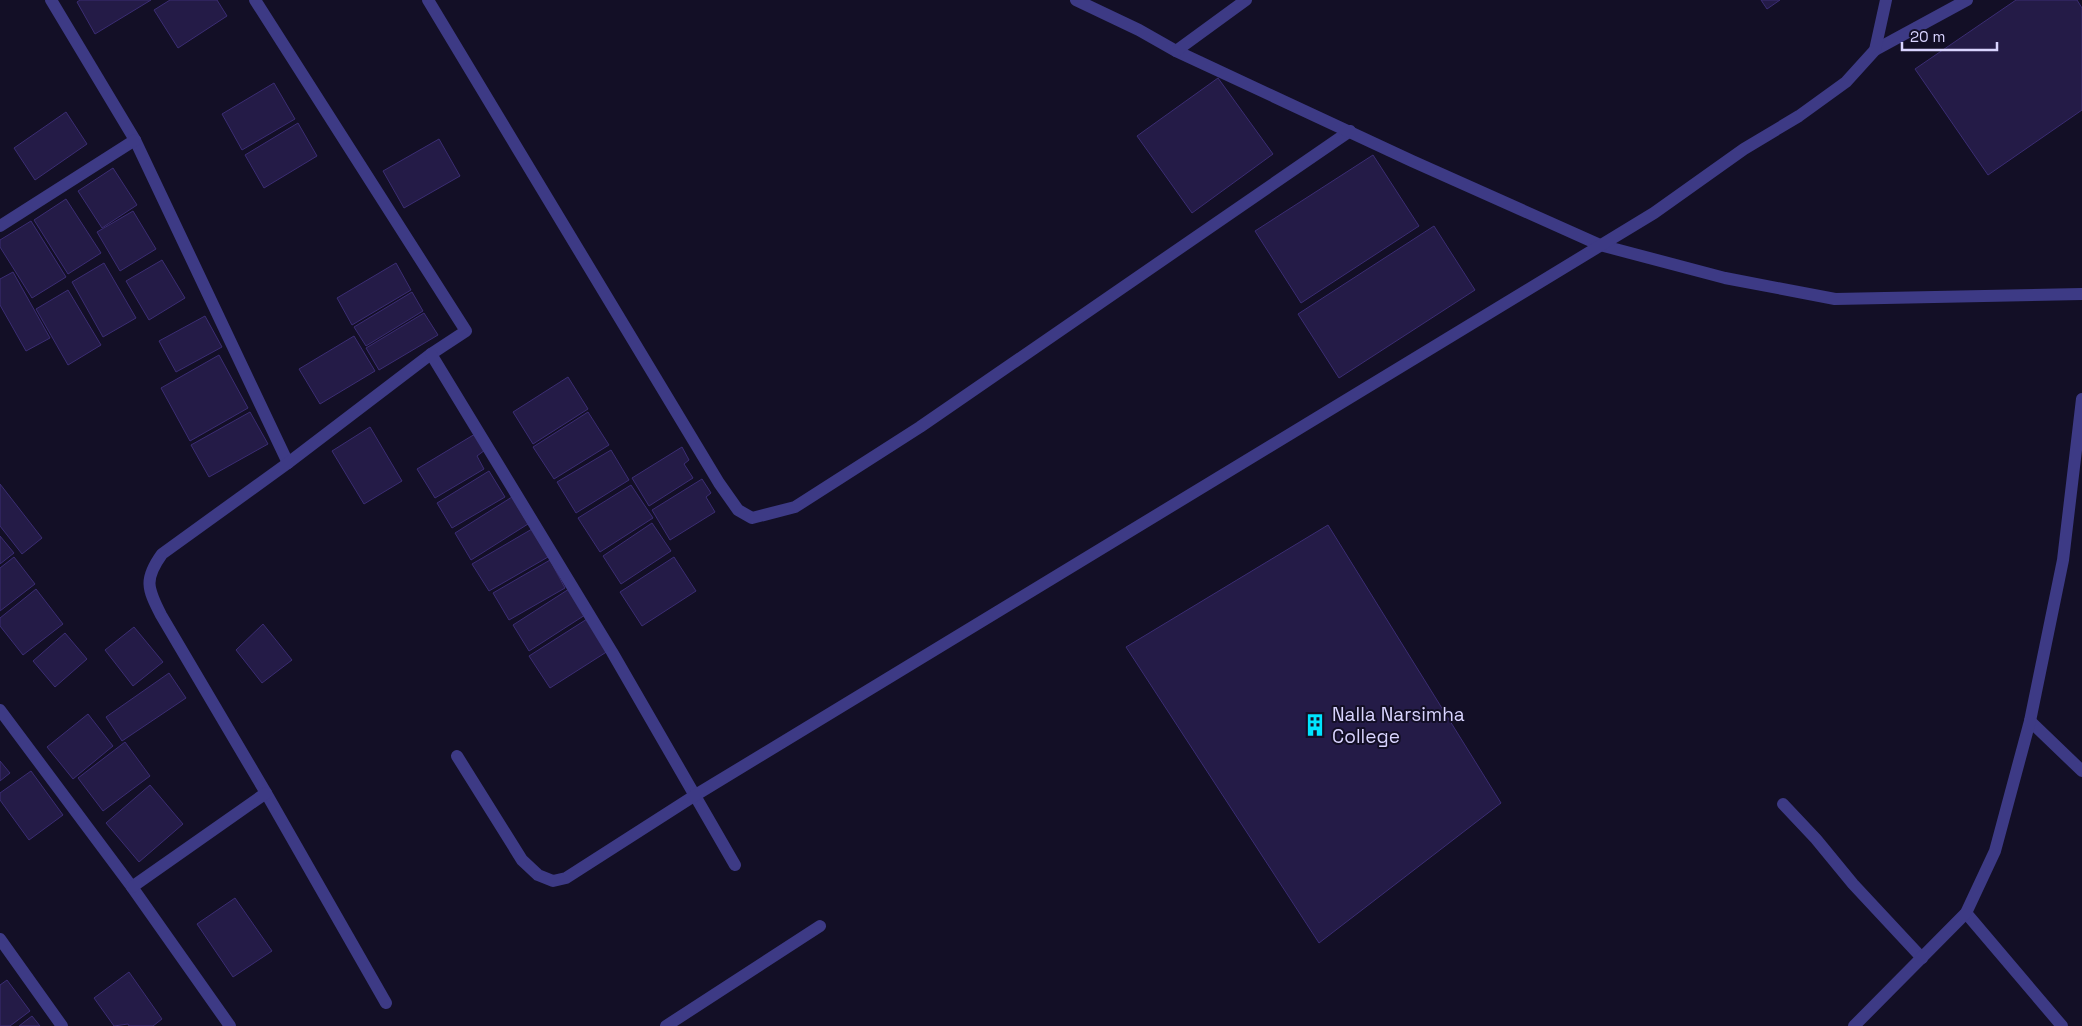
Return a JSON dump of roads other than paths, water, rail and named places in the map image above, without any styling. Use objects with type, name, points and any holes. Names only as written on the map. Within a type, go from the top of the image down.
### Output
[{"type":"street","points":[[51,0],[136,140],[288,463]]},
{"type":"street","points":[[255,0],[466,332],[431,354],[288,463],[162,554],[151,569],[149,584],[152,598],[161,615],[266,793],[386,1003]]},
{"type":"street","points":[[428,0],[719,483],[738,510],[752,518],[795,506],[920,427],[1350,131]]},
{"type":"street","points":[[1076,0],[1139,30],[1176,51],[1600,245],[1725,278],[1835,299],[2082,294]]},
{"type":"street","points":[[1176,51],[1246,0]]},
{"type":"street","points":[[1876,50],[1886,0]]},
{"type":"street","points":[[457,756],[522,860],[538,875],[554,881],[566,878],[694,796],[1654,213],[1744,148],[1799,116],[1846,82],[1876,50],[1967,0]]},
{"type":"street","points":[[0,226],[136,140]]},
{"type":"street","points":[[431,354],[612,652],[735,865]]},
{"type":"street","points":[[1854,1026],[1966,913],[1995,851],[2030,721],[2063,560],[2082,399]]},
{"type":"street","points":[[0,710],[132,887],[230,1026]]},
{"type":"street","points":[[2030,721],[2082,771]]},
{"type":"street","points":[[132,887],[266,793]]},
{"type":"street","points":[[1783,804],[1816,839],[1852,884],[1922,958]]},
{"type":"street","points":[[1966,913],[2062,1026]]},
{"type":"street","points":[[666,1026],[820,926]]},
{"type":"street","points":[[0,939],[62,1026]]},
{"type":"place","name":"Nalla Narsimha College","points":[[1315,725]]}]
